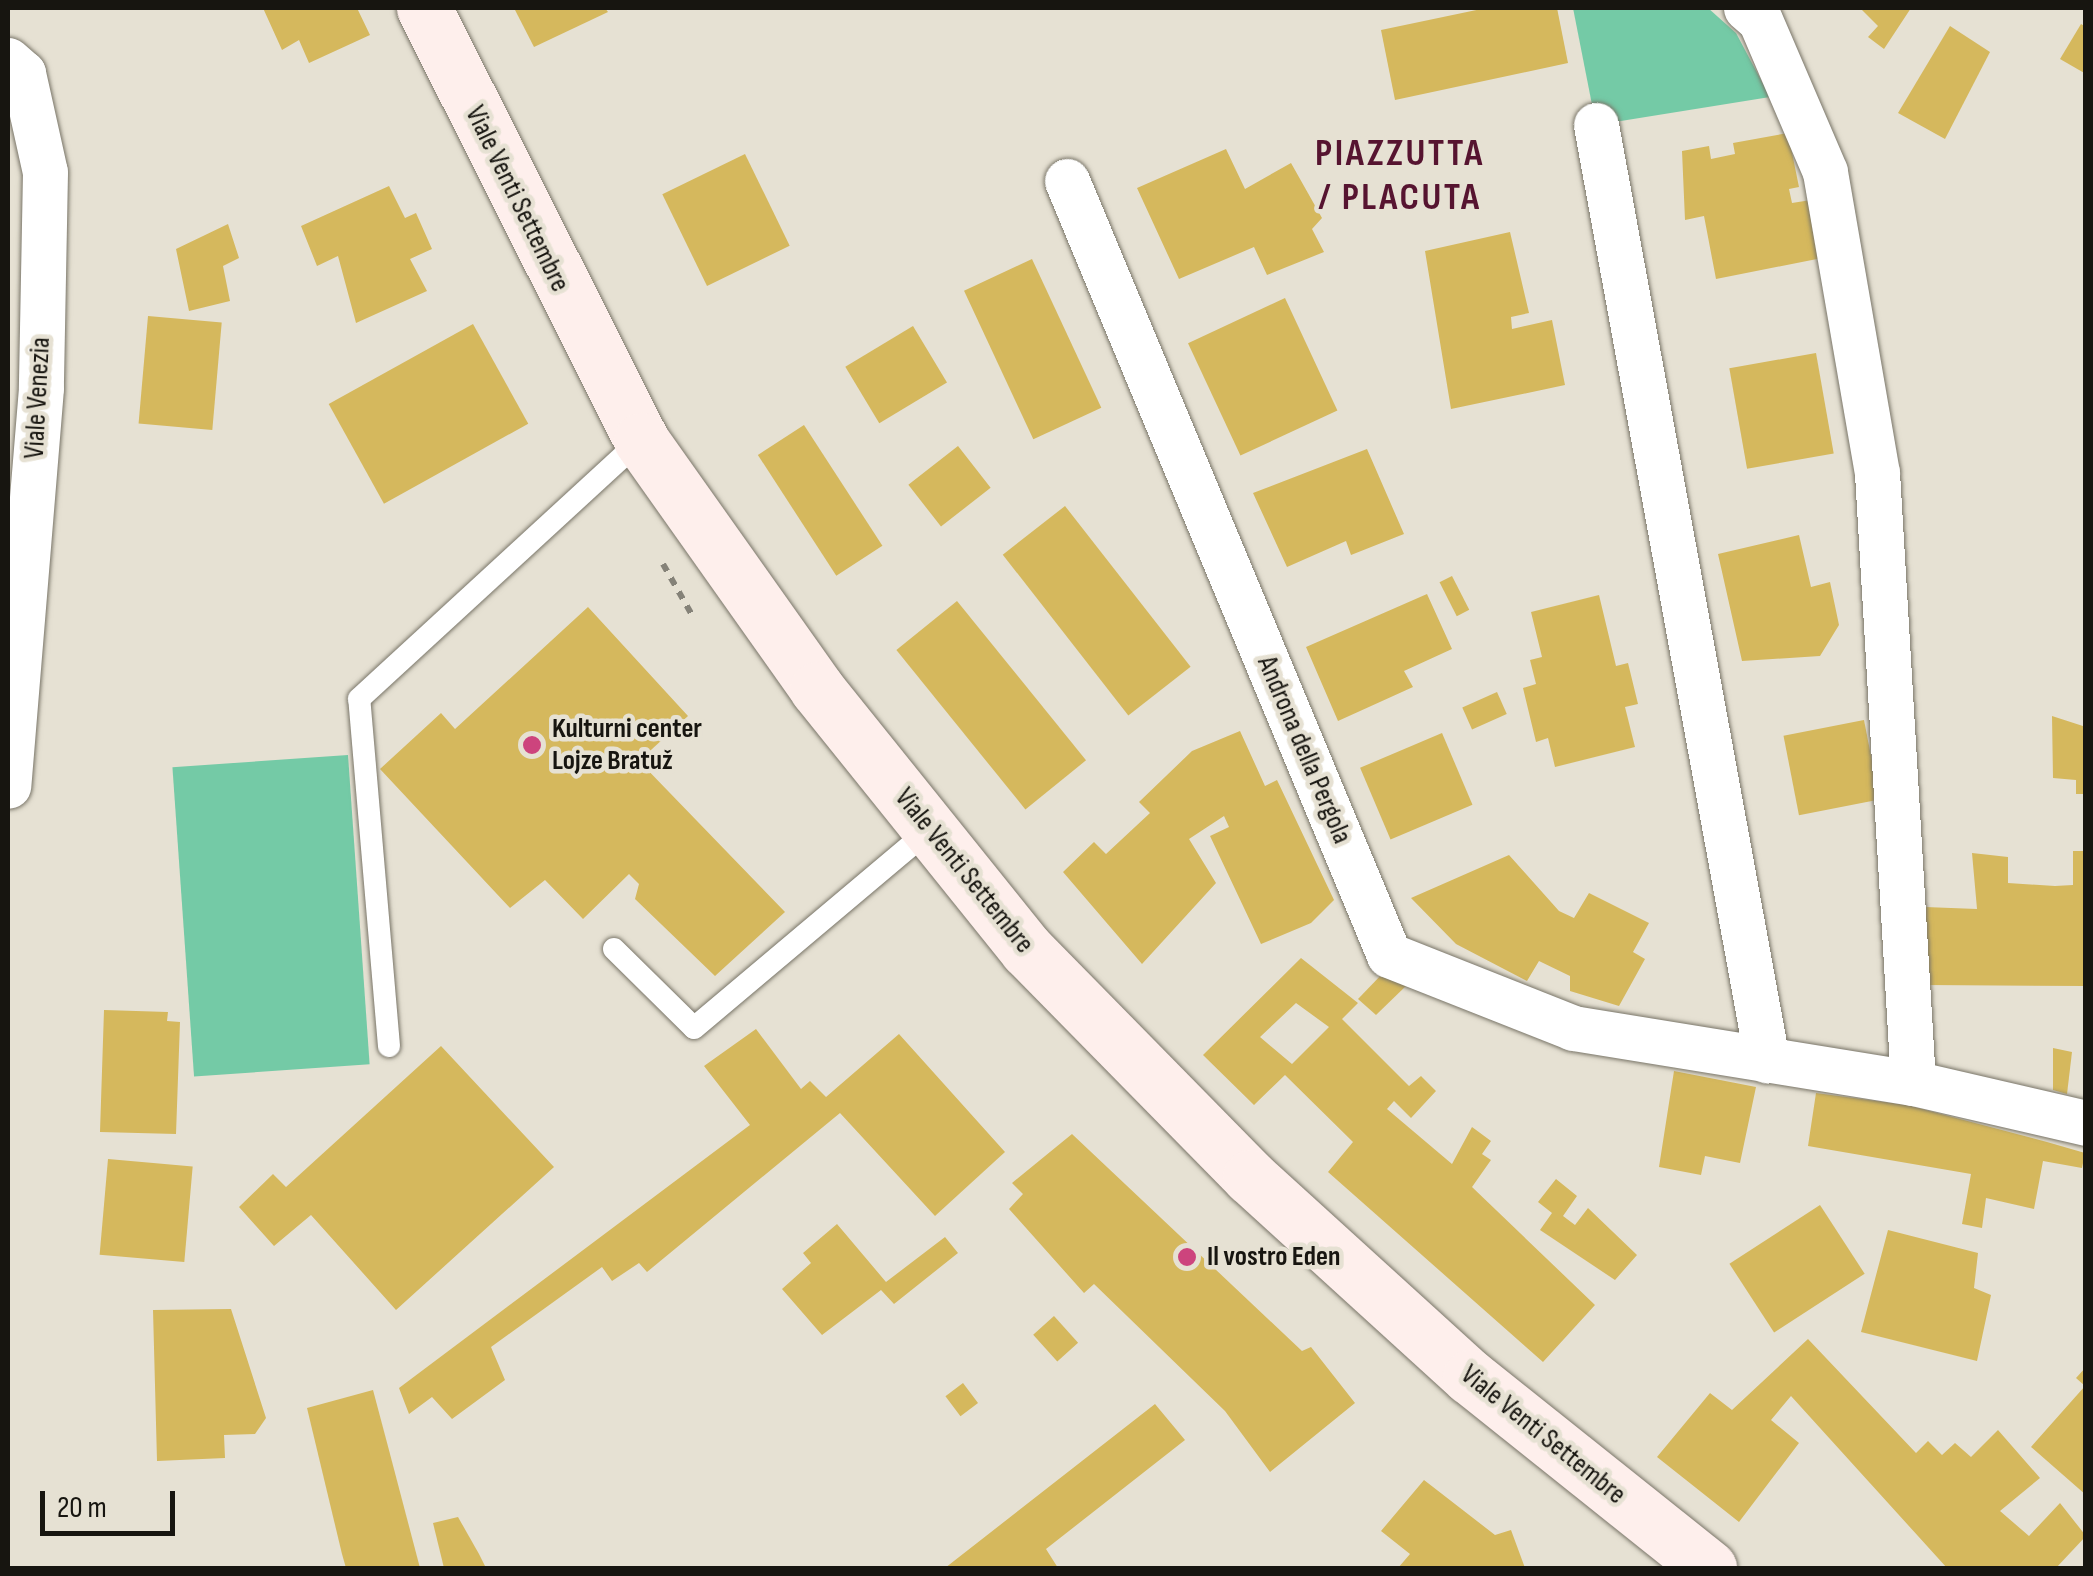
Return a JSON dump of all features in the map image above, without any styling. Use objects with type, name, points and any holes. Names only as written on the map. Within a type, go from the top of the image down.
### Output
[{"type":"main road","name":"Viale Venti Settembre","points":[[424,8],[641,440],[930,829],[1027,950],[1250,1177],[1470,1377],[1709,1568]]},
{"type":"street","points":[[1746,8],[1760,20],[1825,172],[1877,473],[1913,1084]]},
{"type":"street","name":"Viale Venezia","points":[[8,786],[24,387],[45,172],[15,66]]},
{"type":"street","points":[[1596,125],[1767,1060]]},
{"type":"street","name":"Androna della Pergola","points":[[1067,181],[1389,954],[1572,1028],[1913,1084],[2086,1123]]},
{"type":"lane","points":[[389,1046],[359,699],[641,440]]},
{"type":"lane","points":[[614,949],[694,1028],[930,829]]},
{"type":"green space","points":[[1573,8],[1708,8],[1736,33],[1770,97],[1596,125]]},
{"type":"green space","points":[[348,755],[370,1064],[194,1077],[172,767]]},
{"type":"building","points":[[263,8],[357,8],[370,35],[309,63],[299,40],[282,50]]},
{"type":"building","points":[[514,8],[605,8],[608,12],[534,47]]},
{"type":"building","points":[[1486,8],[1557,8],[1568,63],[1395,100],[1381,30]]},
{"type":"building","points":[[1860,8],[1911,8],[1884,49],[1868,37],[1878,26]]},
{"type":"building","points":[[2081,24],[2086,27],[2086,74],[2060,59]]},
{"type":"building","points":[[1950,26],[1990,52],[1945,139],[1898,113]]},
{"type":"building","points":[[1788,133],[1799,187],[1789,189],[1792,203],[1811,200],[1822,258],[1716,279],[1704,216],[1685,220],[1682,151],[1709,146],[1711,159],[1735,154],[1733,143]]},
{"type":"building","points":[[1226,149],[1245,189],[1291,163],[1322,218],[1312,229],[1324,252],[1267,275],[1254,247],[1179,279],[1137,188]]},
{"type":"building","points":[[745,154],[790,246],[707,286],[662,194]]},
{"type":"building","points":[[389,186],[405,218],[416,213],[432,249],[410,259],[427,291],[356,323],[338,256],[317,266],[301,226]]},
{"type":"building","points":[[228,224],[239,258],[223,266],[230,301],[189,311],[176,249]]},
{"type":"building","points":[[1510,232],[1529,313],[1511,317],[1512,329],[1552,320],[1565,385],[1451,409],[1425,251]]},
{"type":"building","points":[[1032,259],[1101,408],[1033,439],[964,291]]},
{"type":"building","points":[[1285,298],[1337,410],[1240,456],[1188,343]]},
{"type":"building","points":[[148,316],[222,322],[212,430],[139,424]]},
{"type":"building","points":[[473,324],[528,424],[384,504],[329,404]]},
{"type":"building","points":[[913,326],[947,383],[879,423],[845,367]]},
{"type":"building","points":[[1816,353],[1834,453],[1747,469],[1729,368]]},
{"type":"building","points":[[804,425],[882,546],[836,576],[758,455]]},
{"type":"building","points":[[958,446],[991,488],[941,527],[908,485]]},
{"type":"building","points":[[1367,449],[1404,534],[1351,555],[1346,541],[1287,567],[1253,493]]},
{"type":"building","points":[[1065,506],[1191,667],[1128,715],[1003,555]]},
{"type":"building","points":[[1799,535],[1811,587],[1830,582],[1839,625],[1820,656],[1742,661],[1718,554]]},
{"type":"building","points":[[1452,576],[1469,610],[1457,616],[1440,582]]},
{"type":"building","points":[[1427,594],[1452,649],[1404,671],[1413,687],[1338,721],[1306,647]]},
{"type":"building","points":[[1599,595],[1616,666],[1628,663],[1638,704],[1625,707],[1635,747],[1555,767],[1548,738],[1536,742],[1523,688],[1536,684],[1530,660],[1542,657],[1531,612]]},
{"type":"building","points":[[957,601],[1086,760],[1025,809],[896,650]]},
{"type":"building","points":[[588,607],[688,716],[639,761],[785,912],[715,976],[635,899],[639,884],[629,874],[583,919],[545,880],[510,908],[380,769],[441,713],[455,729]]},
{"type":"building","points":[[1497,692],[1507,714],[1472,729],[1462,707]]},
{"type":"building","points":[[2052,716],[2086,727],[2086,794],[2076,794],[2076,780],[2053,778]]},
{"type":"building","points":[[1864,720],[1879,800],[1799,815],[1784,736]]},
{"type":"building","points":[[1240,731],[1265,786],[1277,780],[1334,900],[1311,923],[1261,944],[1210,836],[1229,827],[1224,816],[1189,839],[1216,883],[1142,964],[1063,872],[1094,842],[1106,854],[1150,813],[1139,802],[1192,751]]},
{"type":"building","points":[[1442,733],[1472,805],[1391,840],[1360,768]]},
{"type":"building","points":[[2073,851],[2086,851],[2086,986],[1926,985],[1925,907],[1977,909],[1972,853],[2008,857],[2008,883],[2055,886],[2073,885]]},
{"type":"building","points":[[1509,855],[1559,911],[1574,918],[1589,893],[1649,923],[1633,952],[1645,959],[1619,1006],[1570,991],[1570,976],[1539,961],[1527,981],[1456,944],[1411,898]]},
{"type":"building","points":[[1301,958],[1358,1003],[1342,1019],[1409,1086],[1421,1076],[1436,1091],[1411,1118],[1394,1101],[1387,1109],[1452,1164],[1472,1127],[1491,1141],[1482,1154],[1491,1160],[1472,1187],[1595,1305],[1543,1362],[1328,1172],[1353,1142],[1285,1075],[1254,1105],[1203,1055]],"holes":[[[1296,1003],[1329,1027],[1292,1064],[1260,1037]]]},
{"type":"building","points":[[1384,972],[1408,984],[1376,1015],[1358,999]]},
{"type":"building","points":[[104,1010],[168,1012],[167,1021],[180,1022],[176,1134],[100,1132]]},
{"type":"building","points":[[756,1029],[801,1089],[810,1081],[826,1097],[899,1034],[1005,1152],[935,1216],[840,1113],[647,1272],[639,1263],[612,1281],[602,1267],[491,1347],[505,1380],[452,1419],[432,1397],[409,1414],[399,1388],[750,1125],[704,1066]]},
{"type":"building","points":[[441,1046],[554,1167],[396,1310],[311,1215],[274,1246],[239,1207],[273,1174],[286,1187]]},
{"type":"building","points":[[2053,1048],[2072,1052],[2067,1094],[2053,1090]]},
{"type":"building","points":[[1674,1071],[1756,1087],[1740,1163],[1705,1156],[1701,1175],[1659,1167]]},
{"type":"building","points":[[1816,1093],[1907,1105],[2047,1142],[2085,1153],[2082,1168],[2043,1161],[2034,1209],[1986,1198],[1982,1228],[1962,1224],[1971,1174],[1808,1146]]},
{"type":"building","points":[[1072,1134],[1302,1351],[1311,1347],[1355,1403],[1270,1472],[1225,1411],[1094,1284],[1084,1293],[1009,1209],[1023,1194],[1012,1183]]},
{"type":"building","points":[[108,1159],[193,1166],[184,1262],[100,1255]]},
{"type":"building","points":[[1556,1179],[1577,1196],[1563,1216],[1575,1225],[1588,1208],[1637,1255],[1615,1280],[1540,1230],[1552,1213],[1538,1202]]},
{"type":"building","points":[[1820,1205],[1865,1274],[1774,1333],[1729,1264]]},
{"type":"building","points":[[837,1224],[886,1282],[945,1237],[958,1253],[894,1304],[881,1290],[822,1335],[782,1289],[811,1263],[803,1253]]},
{"type":"building","points":[[1888,1230],[1978,1253],[1974,1288],[1991,1295],[1977,1361],[1861,1332]]},
{"type":"building","points":[[231,1309],[266,1418],[255,1434],[224,1435],[225,1458],[157,1461],[153,1310]]},
{"type":"building","points":[[1054,1316],[1078,1343],[1057,1361],[1033,1335]]},
{"type":"building","points":[[1808,1339],[1916,1453],[1928,1441],[1942,1455],[1955,1443],[1971,1457],[1998,1430],[2040,1478],[2000,1511],[2029,1536],[2060,1503],[2086,1536],[2056,1568],[1947,1568],[1791,1396],[1771,1420],[1799,1443],[1739,1522],[1657,1457],[1710,1393],[1732,1410]]},
{"type":"building","points":[[2086,1367],[2086,1495],[2031,1447],[2085,1386],[2076,1378]]},
{"type":"building","points":[[963,1383],[978,1403],[960,1416],[945,1396]]},
{"type":"building","points":[[373,1390],[420,1568],[346,1568],[342,1554],[307,1408]]},
{"type":"building","points":[[1155,1404],[1185,1440],[1046,1549],[1058,1568],[945,1568]]},
{"type":"building","points":[[1424,1480],[1495,1535],[1511,1530],[1525,1568],[1398,1568],[1410,1554],[1381,1531]]},
{"type":"building","points":[[458,1517],[486,1568],[444,1568],[433,1523]]},
{"type":"place","name":"Kulturni center Lojze Bratuž","points":[[532,745]]},
{"type":"place","name":"Il vostro Eden","points":[[1187,1257]]},
{"type":"district","name":"PIAZZUTTA / PLACUTA","points":[[1400,176]]}]
